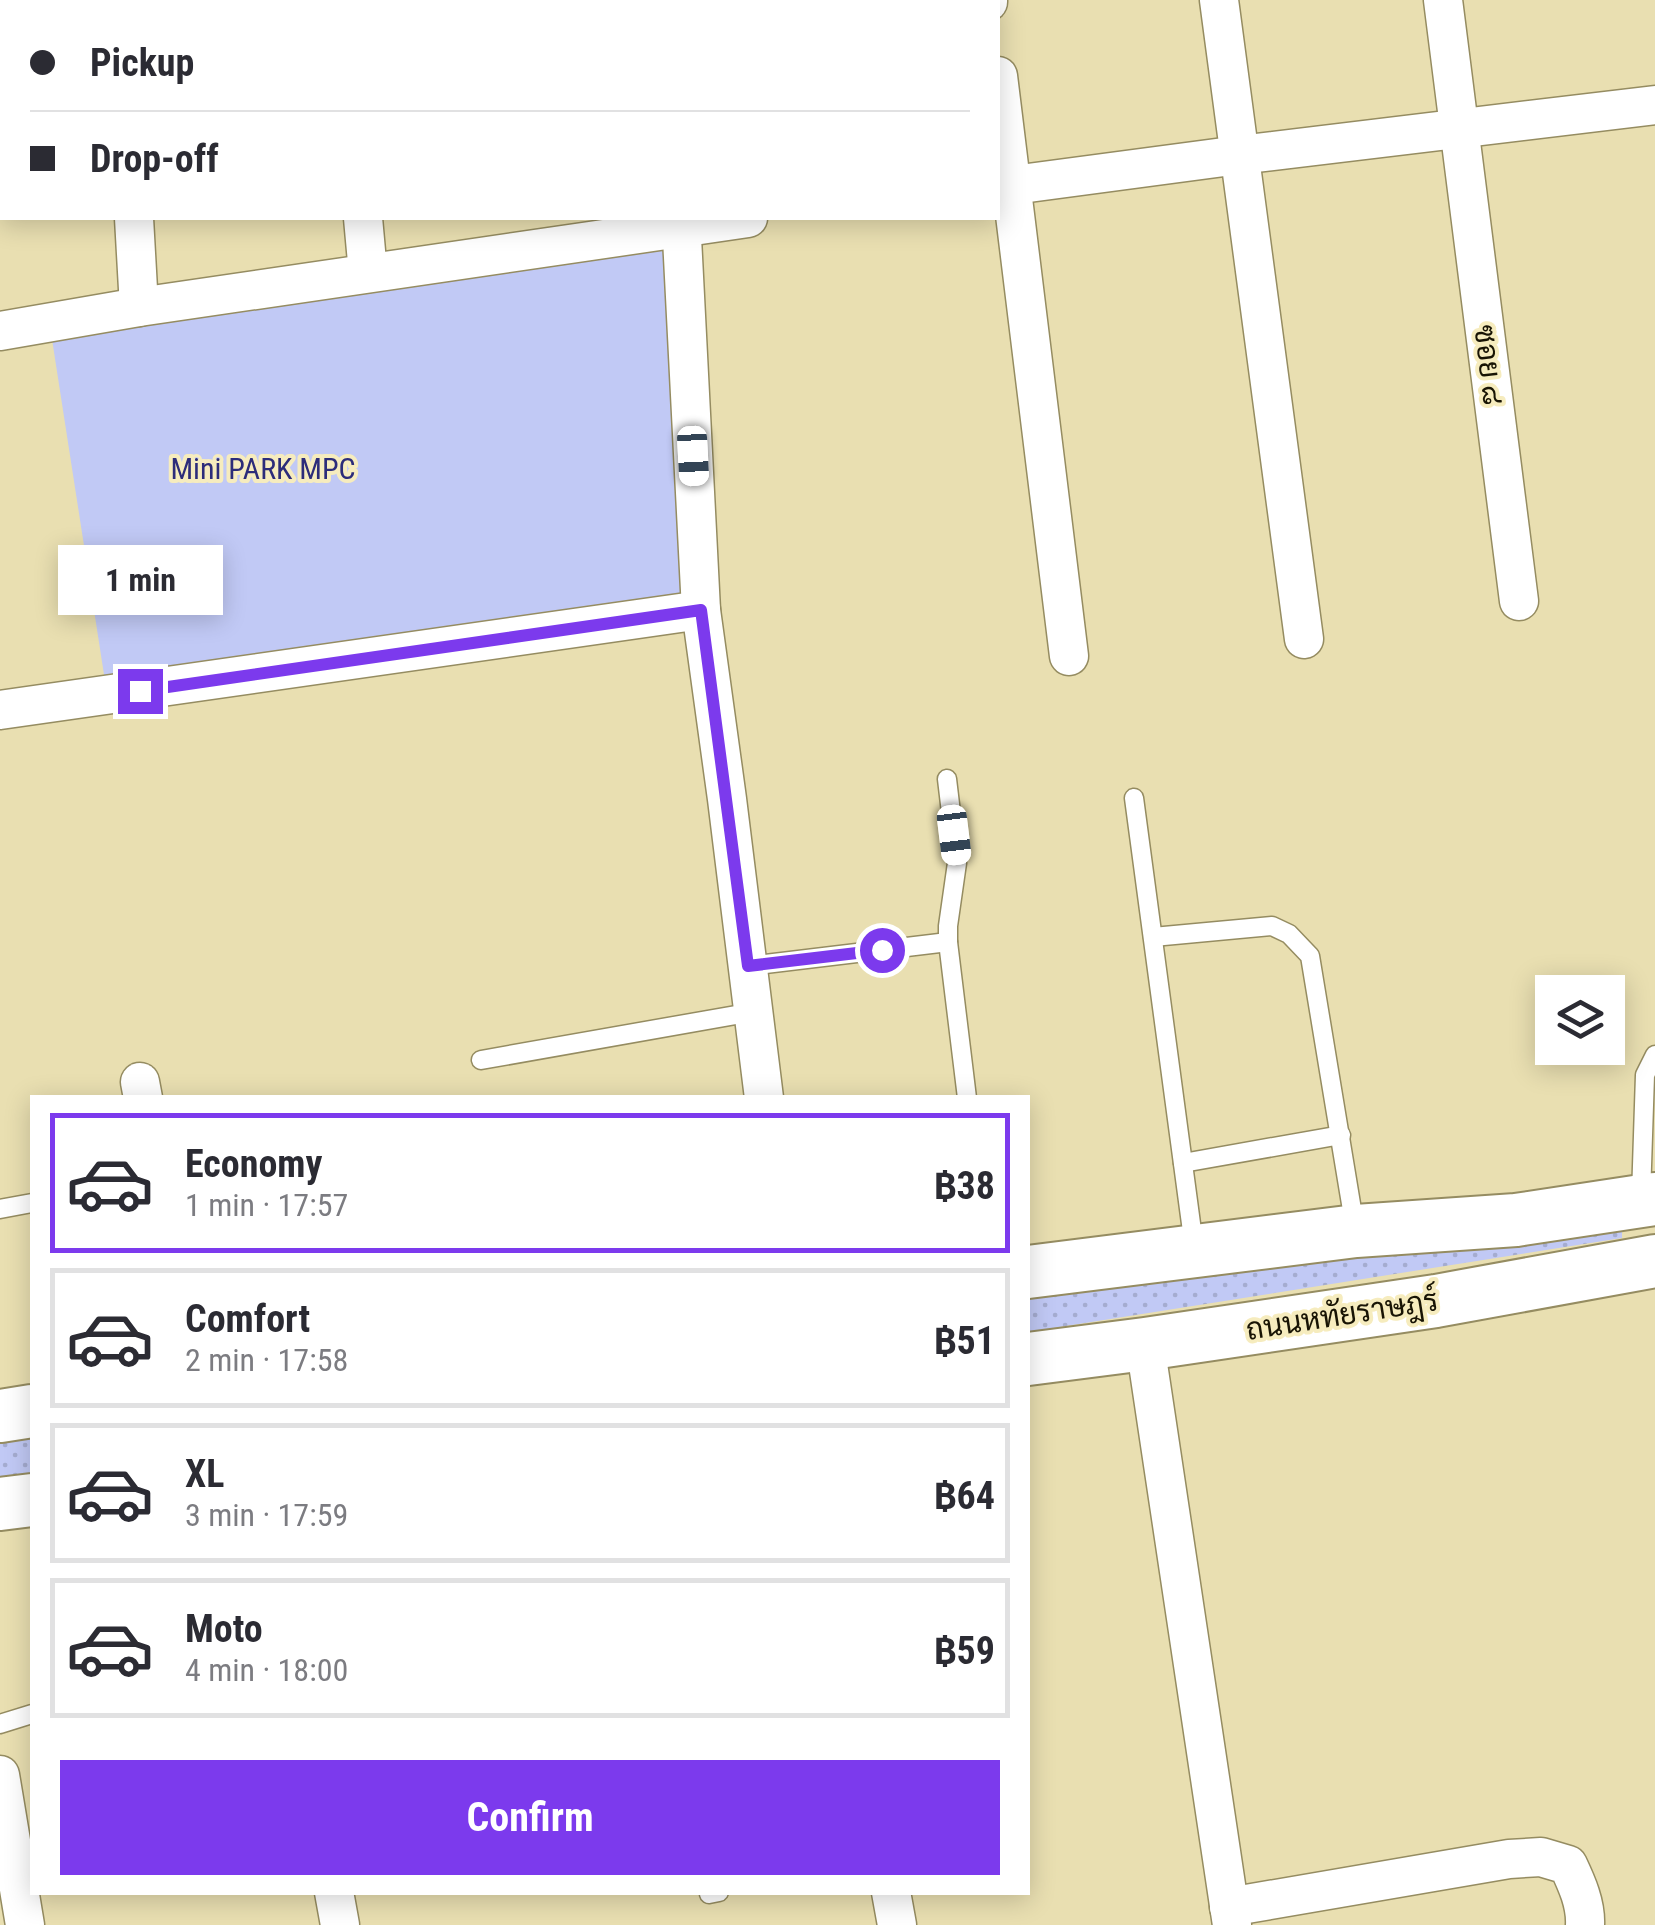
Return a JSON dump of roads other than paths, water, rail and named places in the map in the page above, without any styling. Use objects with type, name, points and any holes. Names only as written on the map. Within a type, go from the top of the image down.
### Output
[{"type":"main road","points":[[1030,1272],[1356,1231],[1516,1220],[1648,1200]]},
{"type":"main road","name":"ถนนหทัยราษฎร์","points":[[1030,1358],[1436,1301],[1655,1261]]},
{"type":"main road","points":[[0,1416],[30,1411]]},
{"type":"main road","points":[[0,1504],[30,1500]]},
{"type":"street","points":[[1219,0],[1304,639]]},
{"type":"street","name":"ซอย ๘","points":[[1442,0],[1520,600]]},
{"type":"street","points":[[1005,186],[1655,106]]},
{"type":"street","points":[[1000,107],[1005,186],[1070,656]]},
{"type":"street","points":[[134,220],[140,307]]},
{"type":"street","points":[[363,220],[368,274]]},
{"type":"street","points":[[0,332],[681,222],[714,220]]},
{"type":"street","points":[[681,222],[701,610],[764,1095]]},
{"type":"street","points":[[0,710],[701,610]]},
{"type":"street","points":[[1145,1344],[1230,1916],[1510,1859],[1541,1858],[1568,1865],[1577,1884],[1586,1925]]},
{"type":"street","points":[[0,1775],[25,1925]]},
{"type":"street","points":[[335,1895],[340,1925]]},
{"type":"street","points":[[892,1895],[897,1925]]},
{"type":"lane","points":[[947,779],[958,863],[948,942],[968,1095]]},
{"type":"lane","points":[[1134,798],[1194,1251]]},
{"type":"lane","points":[[1153,937],[1272,926],[1290,934],[1310,956],[1356,1231]]},
{"type":"lane","points":[[748,966],[948,942]]},
{"type":"lane","points":[[481,1060],[754,1012]]},
{"type":"lane","points":[[1648,1200],[1645,1074],[1655,1056]]},
{"type":"lane","points":[[1184,1163],[1341,1135]]},
{"type":"lane","points":[[0,1208],[30,1204]]},
{"type":"lane","points":[[0,1724],[30,1715]]},
{"type":"park label","name":"Mini PARK MPC","points":[[263,469]]}]
